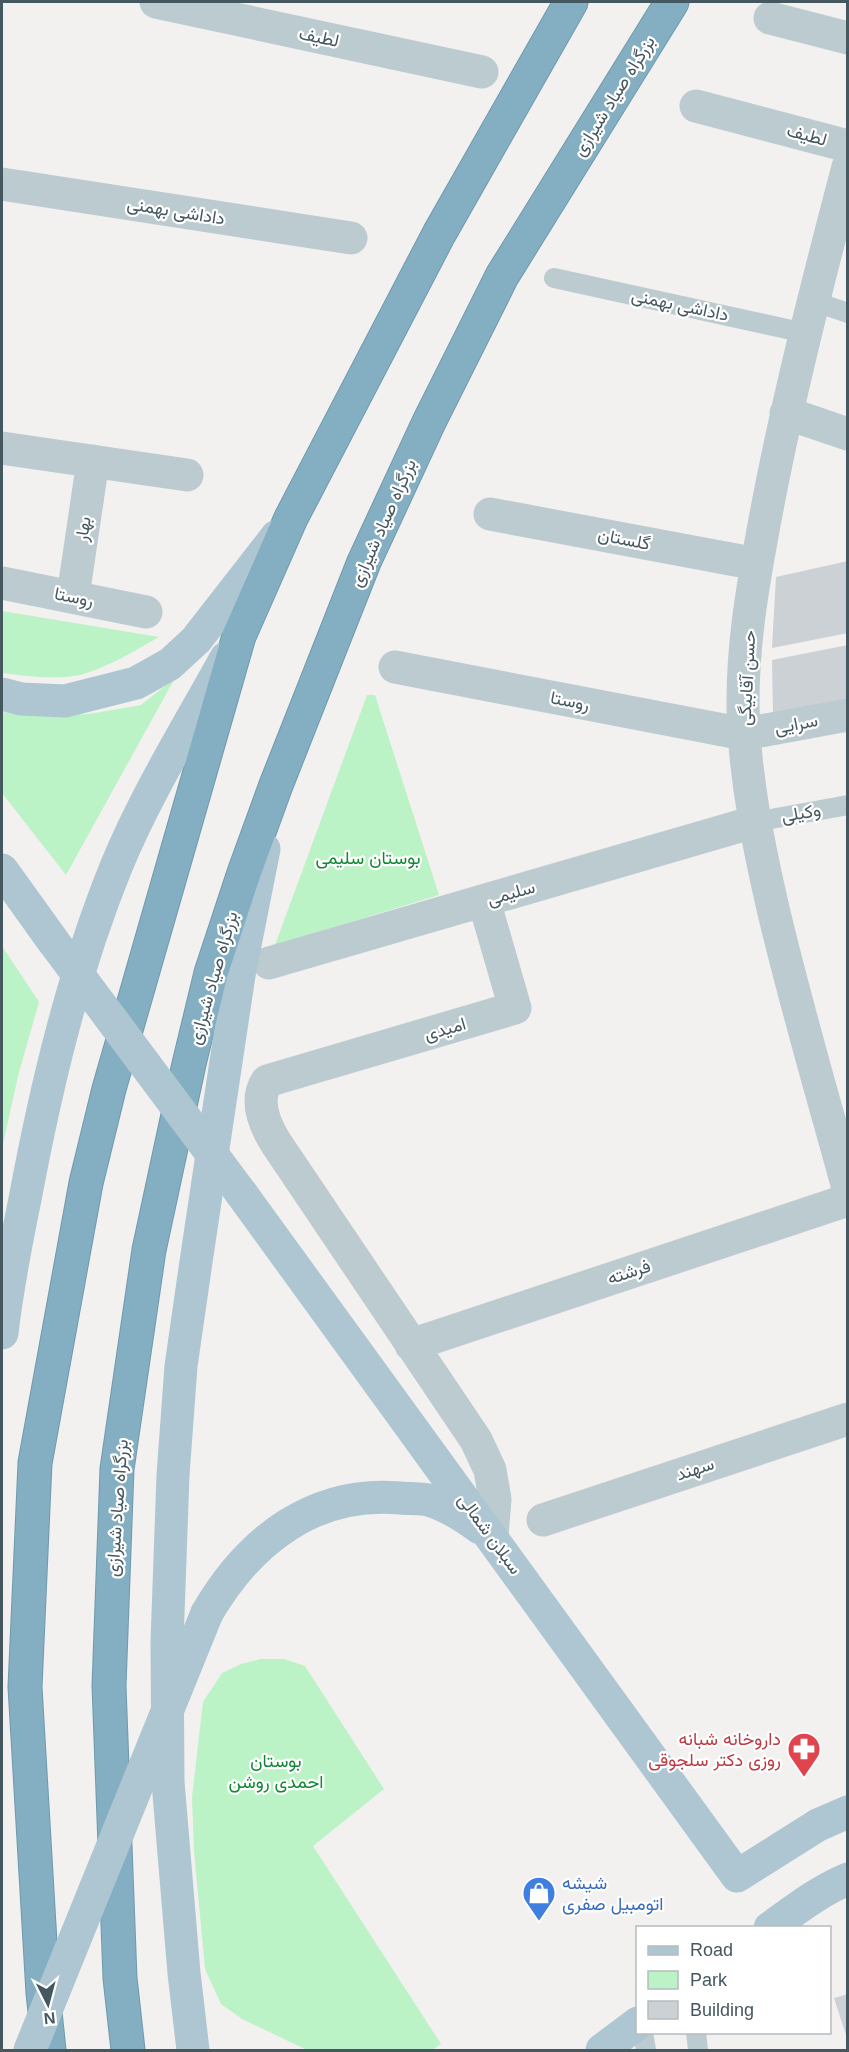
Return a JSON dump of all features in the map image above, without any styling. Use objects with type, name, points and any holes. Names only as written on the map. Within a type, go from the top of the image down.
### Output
[{"type":"highway","points":[[49,2050],[43,1993],[25,1687],[35,1463],[86,1183],[109,1089],[239,636],[291,518],[439,234],[571,2]]},
{"type":"highway","name":"بزرگراه صیاد شیرازی","points":[[128,2050],[120,1978],[109,1686],[117,1469],[149,1250],[189,1064],[212,973],[244,873],[276,785],[364,562],[429,422],[497,287],[672,2]]},
{"type":"main road","points":[[2,694],[21,699],[65,701],[136,683],[170,664],[196,640],[291,518]]},
{"type":"main road","points":[[2,1333],[6,1300],[37,1135],[58,1046],[88,947],[116,867],[144,806],[239,636]]},
{"type":"main road","points":[[193,2050],[184,1973],[168,1782],[167,1642],[173,1474],[181,1366],[238,975],[276,785]]},
{"type":"main road","name":"سبلان شمالی","points":[[2,870],[492,1536],[737,1876],[818,1825],[848,1812]]},
{"type":"main road","points":[[30,2050],[207,1613],[223,1586],[242,1562],[280,1529],[327,1504],[376,1496],[430,1500],[460,1514],[492,1536]]},
{"type":"main road","points":[[773,1926],[801,1905],[848,1879]]},
{"type":"main road","points":[[602,2050],[636,2024]]},
{"type":"street","name":"لطیف","points":[[156,2],[482,72]]},
{"type":"street","points":[[770,18],[848,38]]},
{"type":"street","name":"لطیف","points":[[696,106],[848,146]]},
{"type":"street","name":"حسن آقابیگی","points":[[848,167],[786,414],[757,564],[744,672],[744,734],[754,822],[784,954],[848,1188]]},
{"type":"street","name":"داداشی بهمنی","points":[[2,184],[351,238]]},
{"type":"street","points":[[786,414],[848,434]]},
{"type":"street","points":[[2,448],[187,475]]},
{"type":"street","name":"بهار","points":[[73,596],[93,461]]},
{"type":"street","name":"گلستان","points":[[490,514],[757,564]]},
{"type":"street","name":"روستا","points":[[2,583],[146,612]]},
{"type":"street","name":"روستا","points":[[395,667],[744,734]]},
{"type":"street","name":"سرایی","points":[[744,734],[848,715]]},
{"type":"street","name":"سلیمی","points":[[269,963],[754,822]]},
{"type":"street","name":"امیدی","points":[[411,1345],[266,1127],[261,1090],[267,1081],[515,1008],[484,901]]},
{"type":"street","name":"فرشته","points":[[411,1345],[848,1200]]},
{"type":"street","points":[[411,1345],[476,1440],[490,1470],[495,1499],[492,1536]]},
{"type":"street","name":"سهند","points":[[543,1520],[848,1419]]},
{"type":"lane","name":"داداشی بهمنی","points":[[554,278],[805,333]]},
{"type":"lane","points":[[813,301],[848,313]]},
{"type":"lane","name":"وکیلی","points":[[754,822],[848,805]]},
{"type":"lane","points":[[644,2034],[646,2050]]},
{"type":"lane","points":[[696,2034],[698,2050]]},
{"type":"green space","points":[[2,611],[159,637],[110,664],[80,675],[51,677],[2,673]]},
{"type":"green space","points":[[175,678],[66,875],[2,793],[2,712],[41,716],[89,714],[141,705]]},
{"type":"green space","name":"بوستان سلیمی","points":[[367,695],[375,695],[439,895],[275,945]]},
{"type":"green space","points":[[2,946],[39,1002],[18,1076],[2,1149]]},
{"type":"green space","name":"بوستان احمدی روشن","points":[[261,1659],[284,1659],[305,1666],[384,1789],[313,1846],[441,2044],[432,2050],[307,2050],[242,2019],[221,2004],[205,1969],[194,1851],[192,1797],[203,1702],[222,1673],[241,1664]]},
{"type":"building","points":[[848,561],[848,633],[772,648],[776,577]]},
{"type":"building","points":[[848,645],[848,705],[773,713],[772,660]]},
{"type":"building","points":[[848,1994],[848,2038],[847,2038],[834,1998]]},
{"type":"place","name":"داروخانه شبانه روزی دکتر سلجوقی","points":[[804,1778]]},
{"type":"place","name":"شیشه اتومبیل صفری","points":[[539,1922]]}]
